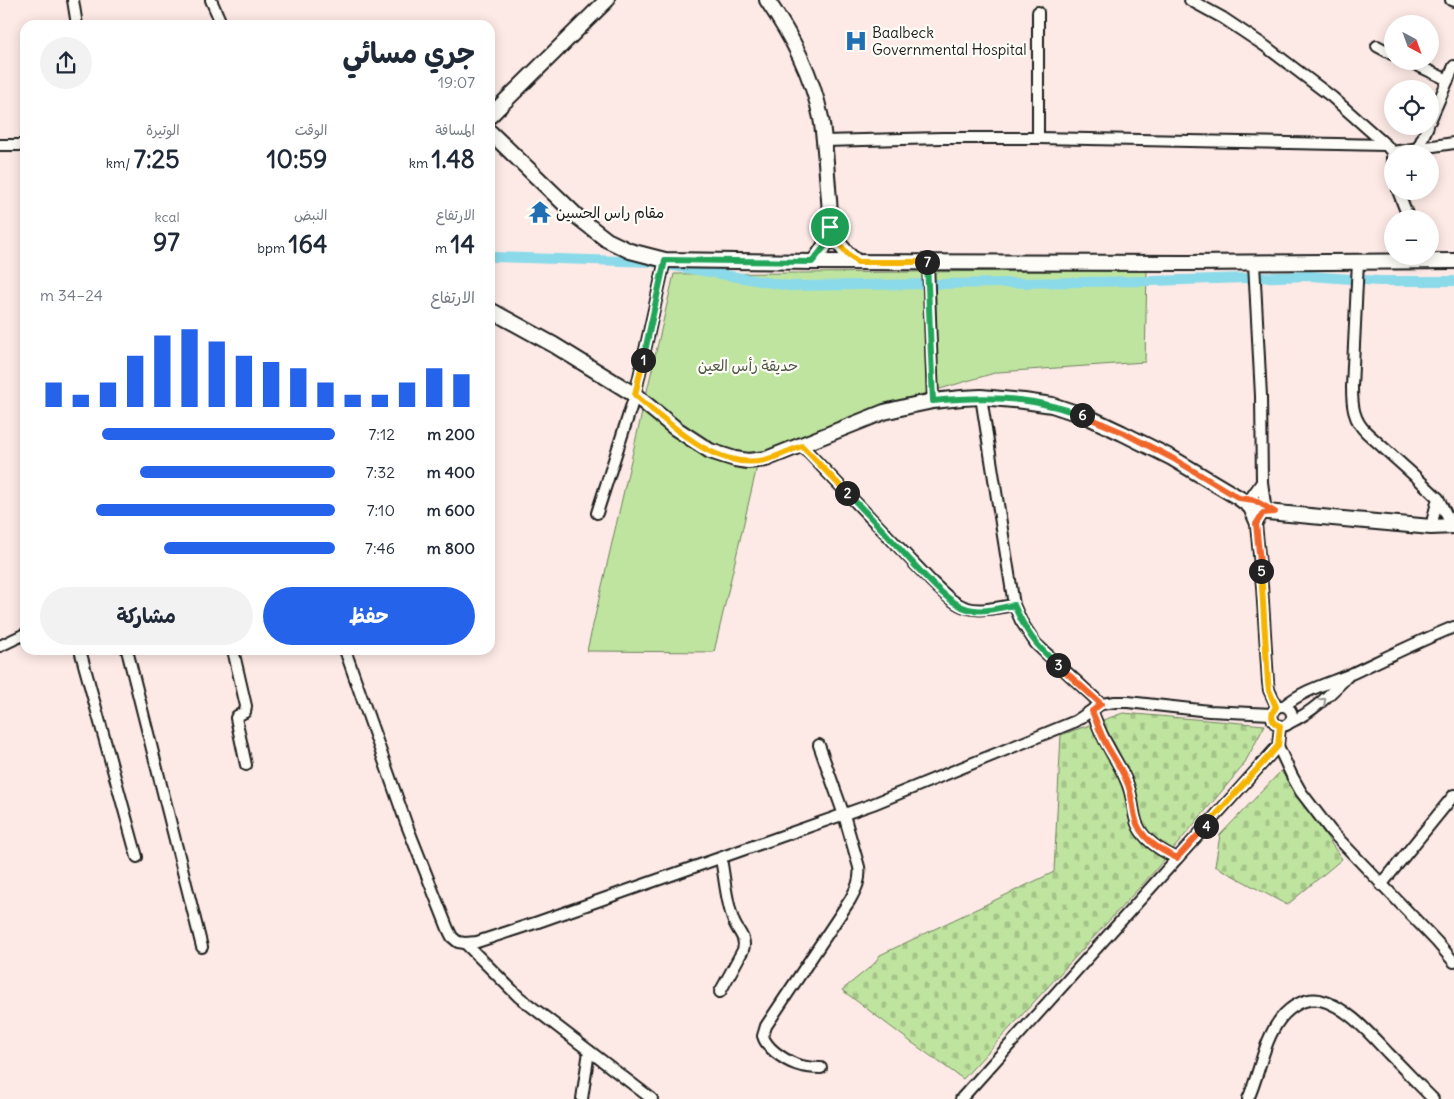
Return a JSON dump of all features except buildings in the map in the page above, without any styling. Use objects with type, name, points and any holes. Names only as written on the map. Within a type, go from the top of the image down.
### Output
[{"type":"street","points":[[73,0],[76,20]]},
{"type":"street","points":[[211,0],[220,20]]},
{"type":"street","points":[[495,111],[607,0]]},
{"type":"street","points":[[767,0],[785,27],[807,71],[815,94],[824,142],[830,227],[840,247],[857,262]]},
{"type":"street","points":[[1190,0],[1265,46],[1332,97],[1384,146]]},
{"type":"street","points":[[1038,12],[1038,138]]},
{"type":"street","points":[[1377,46],[1384,50]]},
{"type":"street","points":[[1439,100],[1454,66]]},
{"type":"street","points":[[1427,70],[1448,80]]},
{"type":"street","points":[[495,137],[580,219],[607,240],[630,252],[665,260],[857,262],[928,267],[1254,269],[1357,268],[1384,264]]},
{"type":"street","points":[[824,142],[942,138],[1038,138],[1384,152]]},
{"type":"street","points":[[1439,145],[1454,143]]},
{"type":"street","points":[[0,145],[20,145]]},
{"type":"street","points":[[812,262],[825,246],[830,227]]},
{"type":"street","points":[[1439,258],[1454,261]]},
{"type":"street","points":[[597,513],[635,395],[665,260]]},
{"type":"street","points":[[928,267],[933,401]]},
{"type":"street","points":[[495,313],[554,345],[635,395],[675,428],[698,444],[722,456],[748,461],[766,460],[884,412],[933,401],[981,397],[1024,401],[1052,405],[1088,417],[1172,458],[1265,514],[1453,526],[1438,498],[1360,427],[1355,418],[1352,405],[1352,387],[1357,268]]},
{"type":"street","points":[[1254,269],[1261,396],[1262,482],[1265,514],[1262,586],[1269,690],[1278,709]]},
{"type":"street","points":[[981,397],[1014,605],[1021,621],[1036,644],[1101,704]]},
{"type":"street","points":[[802,446],[930,580],[958,605],[969,609],[986,610],[1014,605]]},
{"type":"street","points":[[1245,501],[1262,482]]},
{"type":"street","points":[[1431,526],[1438,498]]},
{"type":"street","points":[[1245,501],[1265,514]]},
{"type":"street","points":[[1350,674],[1311,711],[1284,726],[1273,722],[1278,709],[1312,688],[1350,674],[1454,627]]},
{"type":"street","points":[[0,646],[20,636]]},
{"type":"street","points":[[81,655],[137,857]]},
{"type":"street","points":[[128,655],[202,947]]},
{"type":"street","points":[[234,655],[246,706],[245,712],[236,718],[246,765]]},
{"type":"street","points":[[347,655],[406,823],[448,929],[452,937],[458,942],[465,943],[477,942],[538,922],[844,815],[945,776],[1076,721],[1101,704],[1128,702],[1209,711],[1291,710],[1293,714],[1291,722]]},
{"type":"street","points":[[1092,711],[1105,741],[1130,788],[1138,826],[1155,846],[1177,858]]},
{"type":"street","points":[[1280,726],[1278,746],[1292,776],[1310,805],[1331,831],[1454,962]]},
{"type":"street","points":[[819,745],[844,815],[859,867],[859,882],[850,900],[766,1026],[763,1036],[768,1046],[785,1060],[807,1068],[821,1068]]},
{"type":"street","points":[[961,1099],[1278,746]]},
{"type":"street","points":[[1381,885],[1454,795]]},
{"type":"street","points":[[720,992],[745,945],[731,912],[721,858]]},
{"type":"street","points":[[465,943],[519,997],[652,1099]]},
{"type":"street","points":[[1248,1099],[1269,1040],[1280,1019],[1298,1003],[1314,999],[1333,1004],[1365,1029],[1433,1099]]},
{"type":"street","points":[[582,1099],[589,1051]]},
{"type":"green space","name":"حديقة رأس العين","points":[[1147,270],[1145,362],[998,372],[868,410],[758,462],[714,652],[587,651],[674,274]]},
{"type":"green space","points":[[1123,713],[1265,725],[1243,766],[1152,874],[963,1079],[842,990],[874,964],[880,955],[1054,872],[1061,735]]},
{"type":"green space","points":[[1281,771],[1342,859],[1287,905],[1215,866],[1220,835]]},
{"type":"waterway","points":[[495,257],[654,262]]},
{"type":"waterway","points":[[668,265],[789,286],[1152,281],[1310,276],[1379,281],[1454,281]]},
{"type":"place","name":"Baalbeck Governmental Hospital","points":[[856,41]]},
{"type":"place","name":"مقام راس الحسين","points":[[540,212]]},
{"type":"route","points":[[830,227],[840,247],[857,262],[928,262],[933,401],[981,397],[1052,405],[1088,417],[1122,432],[1172,458],[1239,498],[1254,500],[1275,512],[1263,513],[1256,524],[1267,673],[1269,690],[1276,707],[1272,718],[1276,725],[1280,726],[1278,746],[1177,858],[1155,846],[1138,826],[1130,788],[1108,748],[1092,711],[1101,704],[1036,644],[1021,621],[1014,605],[986,610],[969,609],[958,605],[930,580],[802,446],[766,460],[748,461],[722,456],[698,444],[675,428],[635,395],[665,260],[812,262],[820,255],[825,246],[829,237],[830,227]]}]
